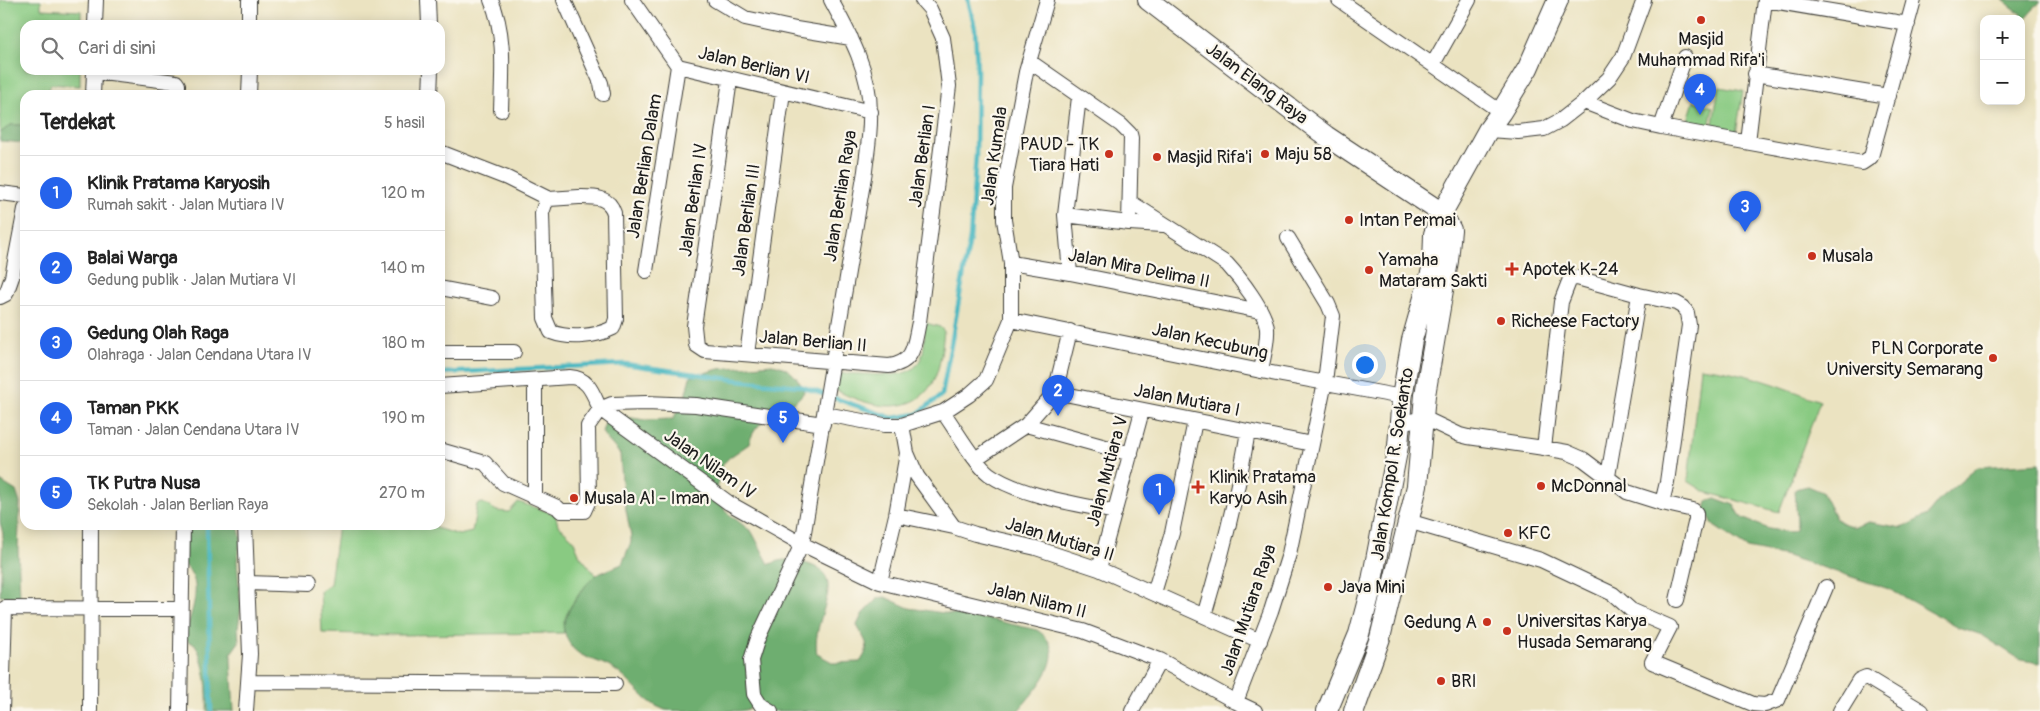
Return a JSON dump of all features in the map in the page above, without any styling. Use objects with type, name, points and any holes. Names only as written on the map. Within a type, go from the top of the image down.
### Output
[{"type":"main road","name":"Jalan Elang Raya","points":[[1148,0],[1326,136],[1442,212]]},
{"type":"main road","name":"Jalan Kompol R. Soekanto","points":[[1327,711],[1359,634],[1369,596],[1386,517],[1398,446],[1402,397],[1412,340],[1433,266],[1434,234],[1442,212],[1488,130],[1528,68],[1558,0]]},
{"type":"main road","name":"Jalan Kompol R. Soekanto","points":[[1354,711],[1380,638],[1417,486],[1425,395],[1448,261],[1451,230],[1442,212]]},
{"type":"street","points":[[95,20],[96,0]]},
{"type":"street","points":[[249,0],[249,20]]},
{"type":"street","points":[[428,0],[429,20]]},
{"type":"street","points":[[491,0],[496,11],[501,34],[501,110]]},
{"type":"street","points":[[564,0],[601,83],[603,94]]},
{"type":"street","name":"Jalan Berlian VI","points":[[632,0],[678,66],[870,112]]},
{"type":"street","name":"Jalan Berlian Raya","points":[[771,711],[761,705],[754,694],[751,660],[758,638],[802,544],[831,363],[865,171],[870,112],[867,79],[851,38],[831,0]]},
{"type":"street","name":"Jalan Berlian I","points":[[919,322],[950,86],[943,38],[930,9],[922,0]]},
{"type":"street","name":"Jalan Kumala","points":[[1011,320],[1011,263],[1004,220],[1004,188],[1029,61],[1047,0]]},
{"type":"street","points":[[1339,0],[1501,112]]},
{"type":"street","points":[[1433,64],[1446,45],[1469,0]]},
{"type":"street","points":[[1488,130],[1518,132],[1544,129],[1561,120],[1584,102],[1609,78],[1623,57],[1644,0]]},
{"type":"street","points":[[1748,142],[1754,74],[1765,0],[1908,24]]},
{"type":"street","points":[[1584,102],[1633,121],[1661,127],[1862,163],[1867,162],[1871,157],[1914,0]]},
{"type":"street","points":[[723,2],[745,18],[851,38]]},
{"type":"street","points":[[1661,127],[1685,57]]},
{"type":"street","points":[[1029,61],[1121,125],[1130,134],[1129,222]]},
{"type":"street","name":"Jalan Berlian Dalam","points":[[646,271],[678,66]]},
{"type":"street","points":[[1754,74],[1888,96]]},
{"type":"street","points":[[93,90],[94,75]]},
{"type":"street","points":[[124,75],[176,82],[178,90]]},
{"type":"street","points":[[249,90],[250,75]]},
{"type":"street","points":[[430,90],[431,75]]},
{"type":"street","name":"Jalan Berlian IV","points":[[694,326],[730,80]]},
{"type":"street","name":"Jalan Berlian III","points":[[747,354],[783,92]]},
{"type":"street","points":[[1070,272],[1065,215],[1079,97]]},
{"type":"street","points":[[445,154],[507,178],[549,199],[594,198],[605,200],[612,205],[615,225],[616,319],[613,328],[604,333],[562,336],[551,332],[546,326],[542,218],[545,204],[549,199]]},
{"type":"street","points":[[0,193],[20,195]]},
{"type":"street","points":[[1130,202],[1227,264],[1238,276],[1260,311],[1267,328],[1261,371]]},
{"type":"street","points":[[1065,215],[1164,225]]},
{"type":"street","points":[[0,297],[6,294],[12,277],[20,235]]},
{"type":"street","name":"Jalan Mutiara Raya","points":[[1236,702],[1272,611],[1288,554],[1325,382],[1333,312],[1288,238]]},
{"type":"street","name":"Jalan Mira Delima II","points":[[1011,263],[1070,272],[1260,311]]},
{"type":"street","points":[[1544,448],[1561,302],[1570,278],[1577,278],[1676,303],[1683,307],[1687,313],[1690,325],[1667,482],[1662,503]]},
{"type":"street","points":[[445,289],[492,298]]},
{"type":"street","points":[[1608,476],[1639,295]]},
{"type":"street","points":[[445,451],[484,463],[503,482],[557,507],[561,511],[584,510],[589,500],[588,426],[600,409],[612,404],[626,403],[696,405],[824,414],[884,426],[902,425],[943,412],[969,395],[986,380],[1011,320]]},
{"type":"street","name":"Jalan Kecubung","points":[[1011,320],[1261,371],[1402,397]]},
{"type":"street","name":"Jalan Berlian II","points":[[694,326],[694,341],[700,349],[705,351],[831,363],[889,366],[905,362],[910,355],[919,322]]},
{"type":"street","points":[[975,459],[1026,425],[1055,392],[1070,331]]},
{"type":"street","points":[[445,352],[514,352]]},
{"type":"street","points":[[445,386],[535,381],[570,377],[582,379],[589,386],[600,409]]},
{"type":"street","points":[[535,381],[535,496]]},
{"type":"street","name":"Jalan Mutiara I","points":[[1055,392],[1312,444]]},
{"type":"street","name":"Jalan Nilam IV","points":[[600,409],[729,503],[802,544]]},
{"type":"street","name":"Jalan Mutiara V","points":[[1100,569],[1142,411]]},
{"type":"street","points":[[943,412],[975,459],[989,474],[1034,493],[1115,512]]},
{"type":"street","points":[[1400,423],[1424,418],[1460,435],[1567,452],[1583,459],[1627,492],[1692,510],[1696,513],[1696,519],[1677,600]]},
{"type":"street","points":[[1154,593],[1172,533],[1195,421]]},
{"type":"street","points":[[902,425],[907,453],[917,476],[954,528]]},
{"type":"street","points":[[1026,425],[1131,454]]},
{"type":"street","points":[[1204,616],[1222,556],[1242,474],[1248,431]]},
{"type":"street","points":[[880,582],[896,515],[907,453]]},
{"type":"street","name":"Jalan Mutiara II","points":[[896,515],[1036,548],[1100,569],[1260,641]]},
{"type":"street","points":[[1408,521],[1541,560],[1613,594],[1631,610],[1670,627],[1652,662],[1753,704],[1765,705],[1778,700],[1826,588]]},
{"type":"street","points":[[90,711],[91,530]]},
{"type":"street","points":[[180,711],[180,608],[183,530]]},
{"type":"street","points":[[246,530],[250,654],[246,711]]},
{"type":"street","name":"Jalan Nilam II","points":[[802,544],[880,582],[1083,630],[1160,660],[1255,711]]},
{"type":"street","points":[[247,583],[308,585]]},
{"type":"street","points":[[2,711],[3,607],[180,608]]},
{"type":"street","points":[[1132,711],[1160,660]]},
{"type":"street","points":[[1840,711],[1859,680],[1866,677],[1922,711]]},
{"type":"street","points":[[249,682],[615,684]]},
{"type":"green space","points":[[0,0],[41,0],[41,9],[81,11],[81,20],[20,20],[20,75],[80,75],[80,86],[51,84],[49,90],[20,90],[20,125],[11,125],[0,133]]},
{"type":"green space","points":[[2003,0],[2040,0],[2025,19],[2025,15]]},
{"type":"green space","points":[[1719,87],[1743,91],[1736,133],[1712,129]]},
{"type":"green space","points":[[1694,101],[1713,107],[1709,128],[1687,123]]},
{"type":"green space","points":[[11,125],[20,125],[20,143],[0,141],[0,133]]},
{"type":"green space","points":[[926,323],[940,327],[944,331],[941,356],[934,380],[925,393],[914,401],[902,405],[874,404],[834,389],[840,374],[887,375],[901,374],[912,369],[920,361],[924,347],[924,326]]},
{"type":"green space","points":[[772,364],[783,367],[792,373],[804,392],[790,405],[766,419],[753,434],[749,444],[723,464],[717,489],[725,511],[752,532],[769,564],[784,560],[808,564],[822,571],[827,582],[828,594],[817,638],[817,654],[834,663],[860,662],[867,647],[857,625],[863,613],[878,598],[885,597],[909,608],[993,620],[1037,630],[1047,639],[1052,649],[1051,660],[1041,682],[1018,711],[767,711],[756,708],[738,711],[665,710],[650,702],[612,668],[575,651],[570,645],[563,626],[570,608],[586,585],[596,575],[622,564],[631,542],[623,494],[620,454],[602,432],[606,420],[620,416],[645,420],[673,419],[685,397],[690,377],[719,369]]},
{"type":"green space","points":[[1700,367],[1747,376],[1820,401],[1779,512],[1705,492],[1688,481]]},
{"type":"green space","points":[[2040,463],[2040,663],[2021,660],[1982,635],[1958,627],[1889,589],[1787,556],[1747,548],[1714,526],[1705,509],[1707,502],[1715,498],[1734,505],[1742,518],[1769,529],[1790,532],[1796,530],[1797,523],[1795,489],[1808,486],[1822,492],[1836,519],[1842,523],[1855,527],[1869,522],[1902,528],[1927,515],[1940,499],[1978,467]]},
{"type":"green space","points":[[0,481],[16,491],[20,503],[18,549],[20,597],[0,596],[3,534],[0,522]]},
{"type":"green space","points":[[518,502],[555,514],[558,525],[573,539],[580,556],[596,575],[579,594],[569,610],[565,618],[564,633],[399,635],[322,633],[320,591],[330,584],[337,530],[443,530],[459,535],[472,532],[477,504],[483,503],[497,511],[509,512]]},
{"type":"green space","points":[[183,530],[239,530],[241,538],[237,561],[241,607],[238,628],[239,642],[231,653],[234,711],[207,711],[207,685],[202,660],[195,644],[189,642],[184,637],[195,598],[194,582],[192,575],[180,559]]},
{"type":"waterway","points":[[445,373],[625,364],[737,380],[800,386],[892,418],[917,414],[942,395],[970,238],[976,156],[977,70],[975,28],[968,0]]},
{"type":"waterway","points":[[207,530],[211,711]]},
{"type":"place","name":"Masjid Muhammad Rifa'i","points":[[1701,20]]},
{"type":"place","name":"Taman PKK","points":[[1700,115]]},
{"type":"place","name":"PAUD - TK Tiara Hati","points":[[1109,154]]},
{"type":"place","name":"Maju 58","points":[[1265,154]]},
{"type":"place","name":"Masjid Rifa'i","points":[[1157,157]]},
{"type":"place","name":"Intan Permai","points":[[1349,220]]},
{"type":"place","name":"Gedung Olah Raga","points":[[1745,232]]},
{"type":"place","name":"Musala","points":[[1812,256]]},
{"type":"place","name":"Apotek K-24","points":[[1512,269]]},
{"type":"place","name":"Yamaha Mataram Sakti","points":[[1369,270]]},
{"type":"place","name":"Richeese Factory","points":[[1501,321]]},
{"type":"place","name":"PLN Corporate University Semarang","points":[[1993,358]]},
{"type":"place","name":"Balai Warga","points":[[1058,416]]},
{"type":"place","name":"TK Putra Nusa","points":[[783,443]]},
{"type":"place","name":"McDonnal","points":[[1541,486]]},
{"type":"place","name":"Klinik Pratama Karyo Asih","points":[[1198,487]]},
{"type":"place","name":"Musala Al - Iman","points":[[574,498]]},
{"type":"place","name":"Klinik Pratama Karyosih","points":[[1159,515]]},
{"type":"place","name":"KFC","points":[[1508,533]]},
{"type":"place","name":"Java Mini","points":[[1328,587]]},
{"type":"place","name":"Gedung A","points":[[1487,622]]},
{"type":"place","name":"Universitas Karya Husada Semarang","points":[[1507,631]]},
{"type":"place","name":"BRI","points":[[1441,681]]}]
